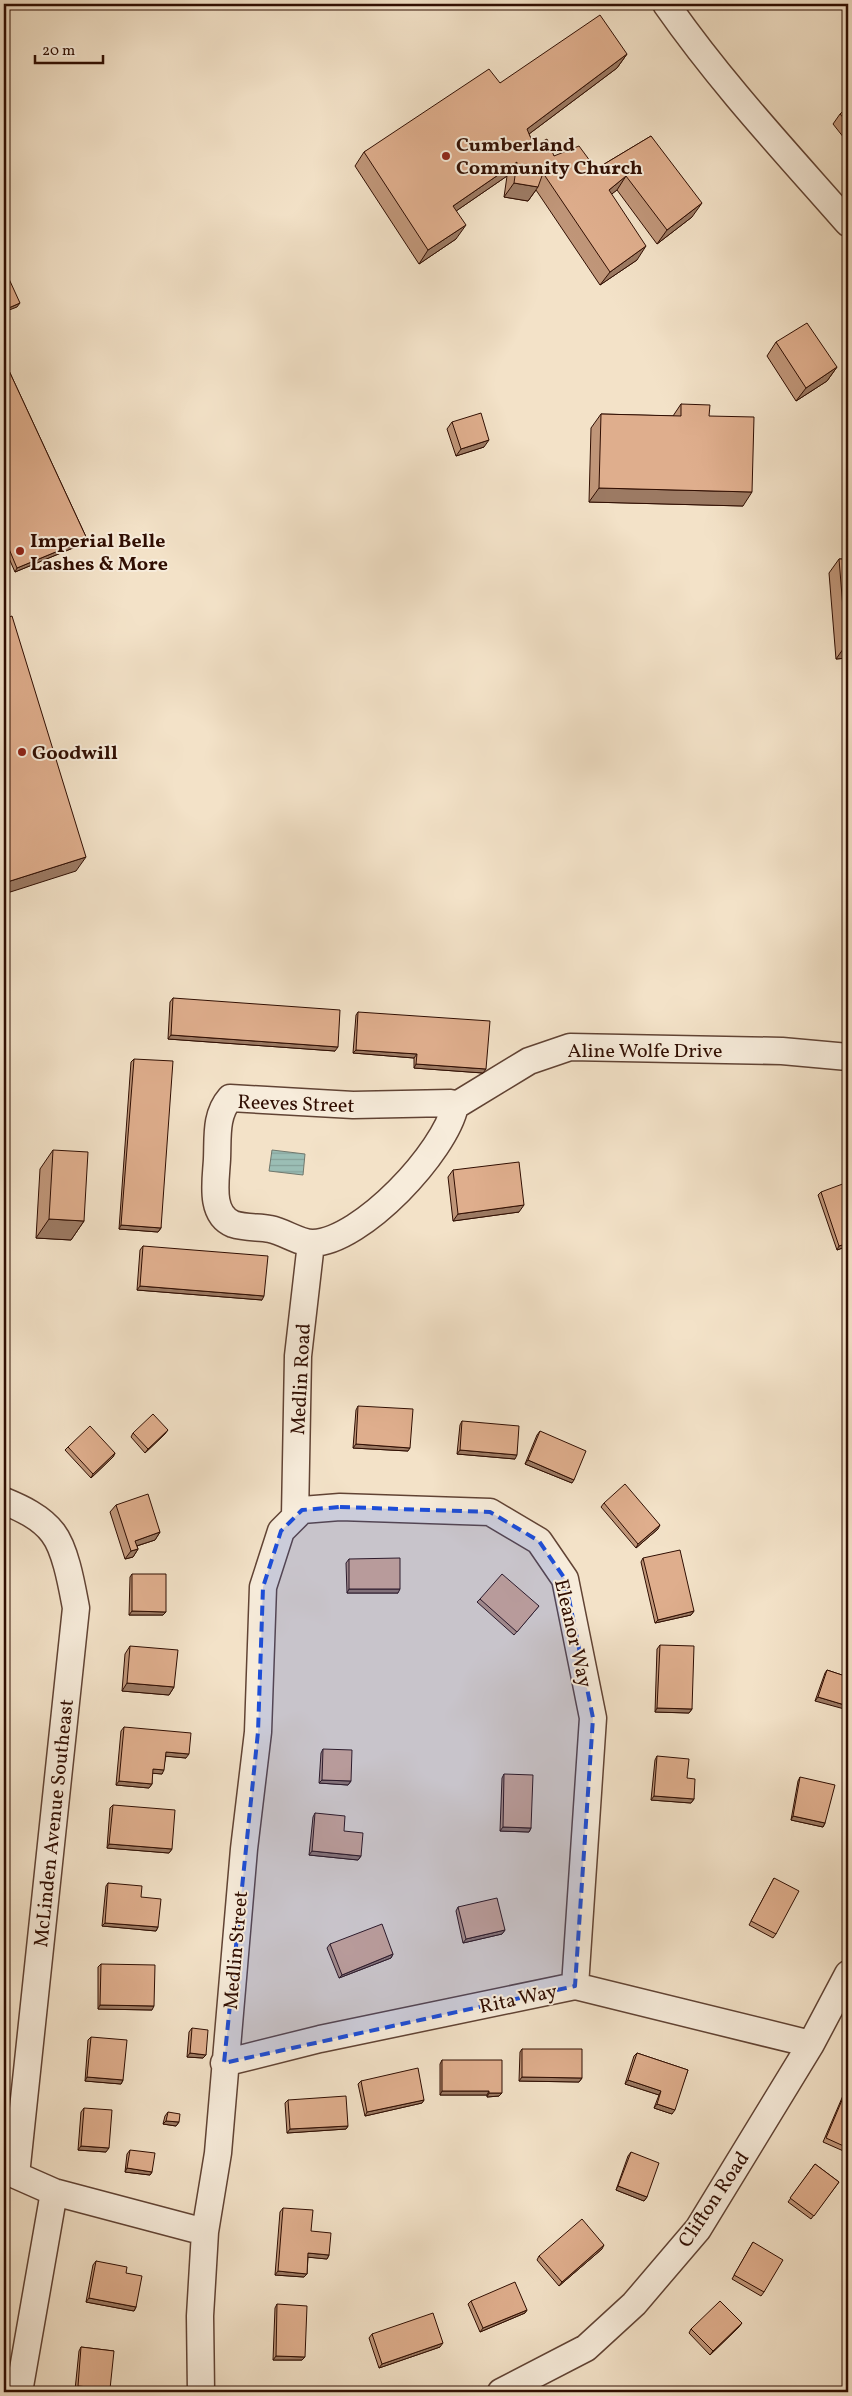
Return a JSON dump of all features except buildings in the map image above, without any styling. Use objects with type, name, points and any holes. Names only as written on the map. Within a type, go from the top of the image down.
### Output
[{"type":"street","points":[[666,4],[702,55],[750,114],[848,223]]},
{"type":"street","name":"Aline Wolfe Drive","points":[[455,1106],[529,1061],[570,1047],[782,1051],[848,1057]]},
{"type":"street","name":"Reeves Street","points":[[311,1243],[281,1231],[234,1224],[224,1219],[219,1212],[215,1186],[219,1121],[222,1107],[230,1098],[353,1105],[452,1103],[455,1106]]},
{"type":"street","points":[[311,1243],[327,1241],[352,1229],[388,1202],[418,1170],[445,1132],[455,1106]]},
{"type":"street","name":"Medlin Road","points":[[295,1516],[298,1356],[311,1243]]},
{"type":"street","name":"McLinden Avenue Southeast","points":[[4,1501],[29,1512],[53,1533],[67,1566],[76,1608],[10,2173]]},
{"type":"street","name":"Eleanor Way","points":[[295,1516],[302,1510],[340,1507],[490,1512],[539,1541],[565,1579],[593,1718],[575,1986]]},
{"type":"street","name":"Medlin Street","points":[[201,2392],[200,2316],[205,2232],[218,2153],[224,2063],[244,1850],[258,1732],[264,1587],[281,1531],[295,1516]]},
{"type":"street","name":"Clifton Road","points":[[501,2392],[586,2348],[634,2304],[698,2229],[811,2044],[848,1974]]},
{"type":"street","name":"Rita Way","points":[[224,2063],[320,2039],[575,1986],[811,2044]]},
{"type":"street","points":[[10,2173],[54,2192],[205,2232]]},
{"type":"street","points":[[18,2392],[54,2192]]},
{"type":"highlighted area","points":[[340,1507],[490,1512],[539,1541],[565,1579],[593,1718],[575,1986],[224,2063],[258,1732],[263,1587],[281,1531],[302,1510]]},
{"type":"water","points":[[272,1150],[305,1154],[303,1175],[269,1171]]},
{"type":"place","name":"Cumberland Community Church","points":[[446,156]]},
{"type":"place","name":"Imperial Belle Lashes & More","points":[[20,551]]},
{"type":"place","name":"Goodwill","points":[[22,752]]}]
